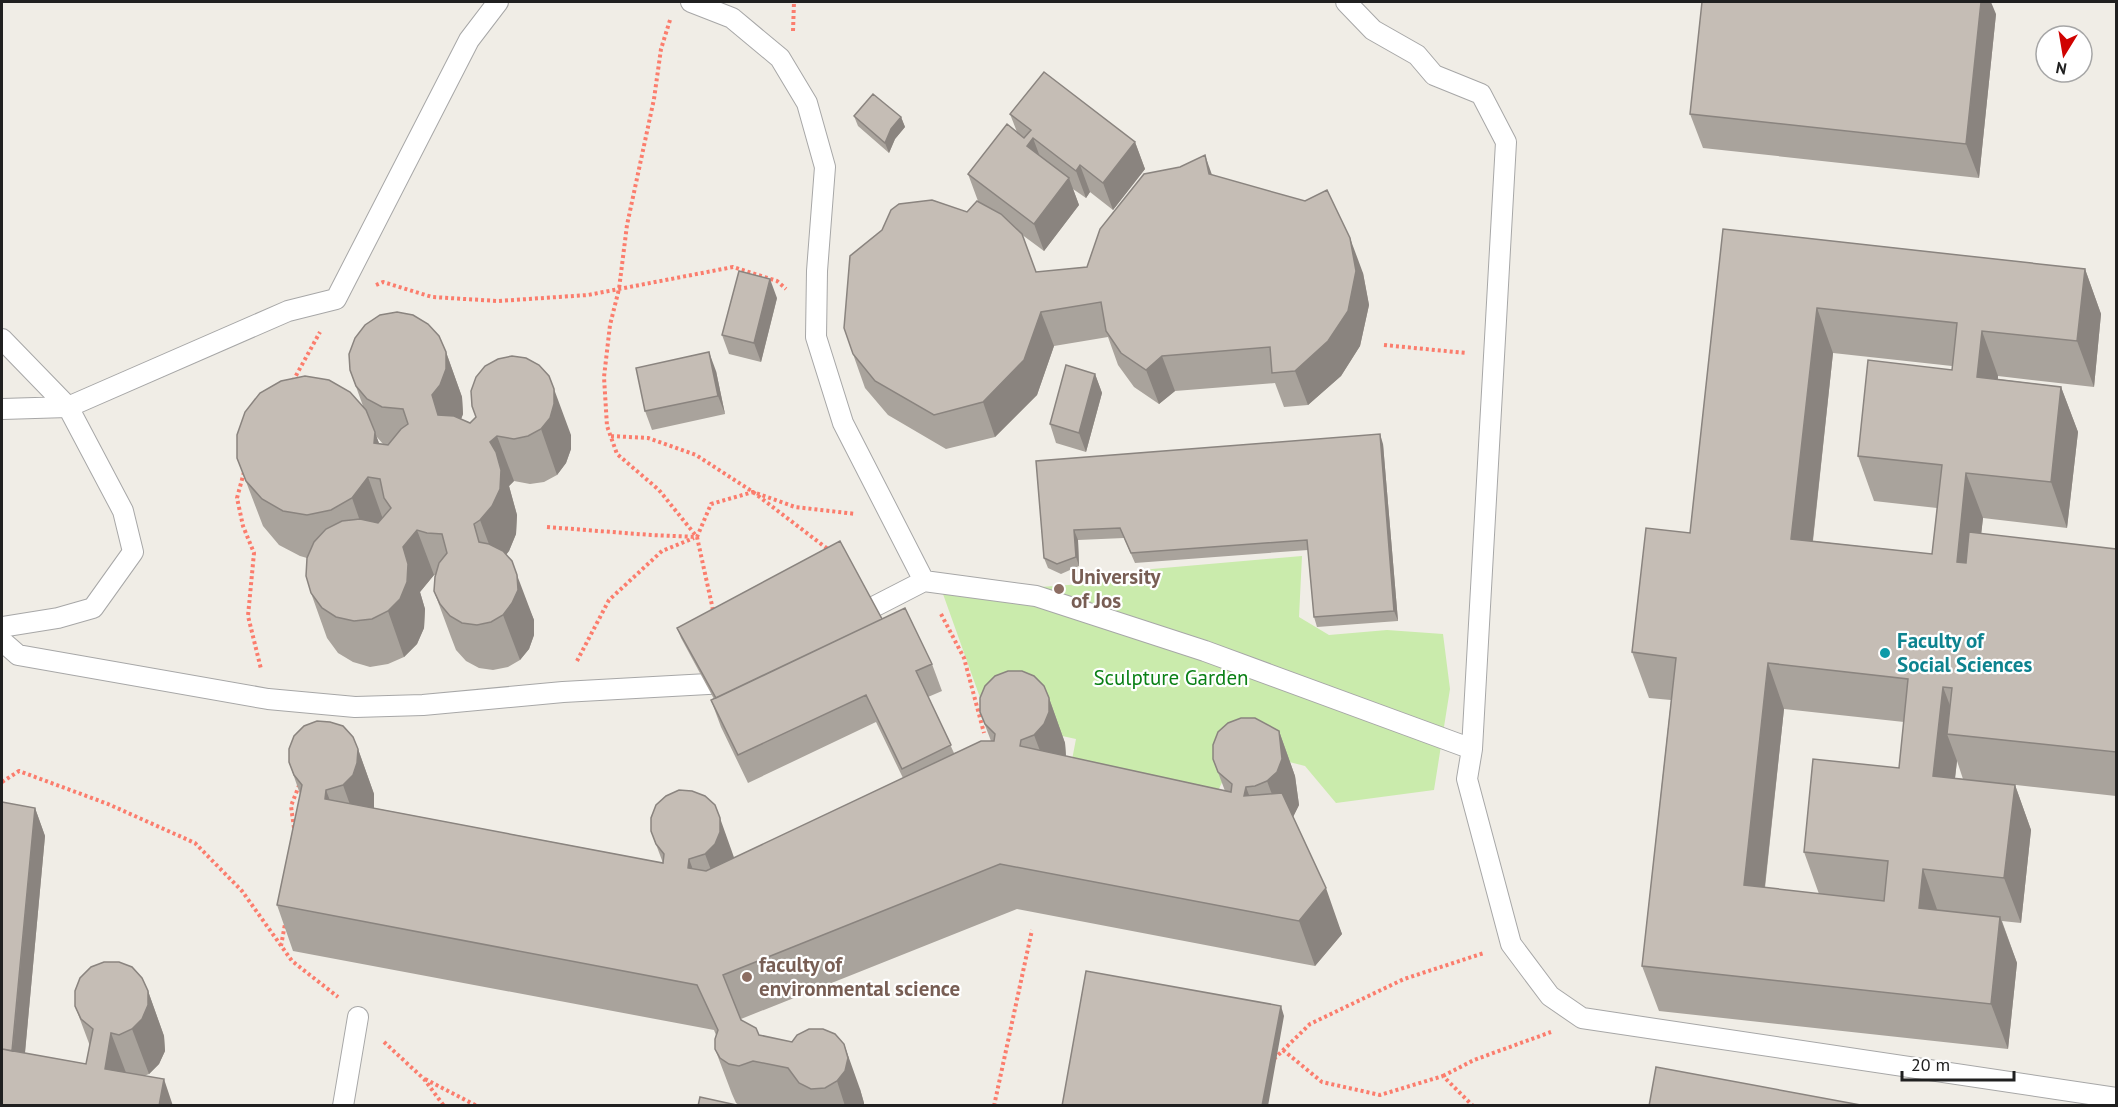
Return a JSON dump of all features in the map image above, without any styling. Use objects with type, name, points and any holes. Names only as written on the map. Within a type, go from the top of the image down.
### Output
[{"type":"lane","points":[[2,409],[68,407],[288,311],[336,299],[469,40],[498,2]]},
{"type":"lane","points":[[691,2],[732,18],[780,58],[807,103],[825,167],[816,337],[843,423],[924,581]]},
{"type":"lane","points":[[1346,2],[1373,30],[1417,55],[1434,75],[1481,94],[1506,142],[1472,749],[1467,779],[1511,944],[1550,996],[1582,1018],[2116,1098]]},
{"type":"lane","points":[[2,339],[68,407],[123,511],[133,552],[93,608],[58,618],[2,627]]},
{"type":"lane","points":[[841,624],[924,581],[1036,596],[1205,651],[1472,749]]},
{"type":"lane","points":[[2,641],[18,655],[268,699],[355,707],[423,705],[563,692],[726,682],[747,672]]},
{"type":"lane","points":[[342,1106],[358,1017]]},
{"type":"path","points":[[672,11],[661,49],[654,99],[627,225],[619,289],[610,325],[604,377],[608,426],[616,454],[659,490],[697,537],[713,610]]},
{"type":"path","points":[[288,391],[336,299],[383,282],[432,297],[498,301],[588,295],[733,267],[777,281],[794,296]]},
{"type":"path","points":[[1384,345],[1494,356]]},
{"type":"path","points":[[611,436],[648,438],[696,455],[753,492],[830,552]]},
{"type":"path","points":[[248,463],[237,498],[243,526],[254,553],[249,616],[268,699]]},
{"type":"path","points":[[563,692],[581,651],[609,600],[662,551],[697,537],[711,504],[753,492],[795,507],[891,517]]},
{"type":"path","points":[[547,526],[697,537]]},
{"type":"path","points":[[924,581],[964,658],[984,733]]},
{"type":"path","points":[[2,782],[19,771],[108,804],[195,843],[242,891],[292,961],[333,993],[424,1079],[444,1106]]},
{"type":"path","points":[[299,773],[301,781],[291,806],[294,830],[299,837]]},
{"type":"path","points":[[281,946],[285,923]]},
{"type":"path","points":[[994,1106],[1032,930]]},
{"type":"path","points":[[1272,1061],[1310,1024],[1404,979],[1511,944]]},
{"type":"path","points":[[1283,1050],[1322,1082],[1380,1095],[1443,1076],[1485,1056],[1539,1037],[1582,1018]]},
{"type":"path","points":[[1443,1076],[1473,1106]]},
{"type":"path","points":[[424,1079],[477,1106]]},
{"type":"green space","name":"Sculpture Garden","points":[[1302,556],[1299,617],[1329,635],[1387,630],[1443,634],[1450,689],[1434,790],[1336,803],[1305,766],[1266,756],[1227,772],[1204,820],[1066,791],[1076,739],[988,720],[943,594],[1082,584],[1152,569]]},
{"type":"building","points":[[1702,2],[1981,2],[1966,144],[1690,114]]},
{"type":"building","points":[[1044,72],[1135,142],[1103,183],[1080,165],[1076,171],[1033,138],[1027,146],[1069,178],[1034,224],[968,174],[1007,124],[1024,138],[1031,130],[1010,114]]},
{"type":"building","points":[[873,94],[901,117],[891,129],[885,143],[854,116]]},
{"type":"building","points":[[1205,155],[1209,174],[1305,201],[1327,190],[1350,238],[1356,271],[1348,311],[1328,341],[1295,371],[1272,373],[1270,347],[1162,356],[1146,370],[1121,353],[1106,331],[1101,302],[1041,312],[1024,360],[983,402],[934,415],[875,381],[853,354],[844,328],[850,256],[882,230],[891,210],[899,204],[932,200],[967,212],[977,201],[1001,214],[1022,234],[1036,272],[1087,267],[1100,229],[1144,174],[1180,167]]},
{"type":"building","name":"Faculty of Social Sciences","points":[[1723,229],[2085,269],[2077,341],[1982,331],[1977,377],[2061,387],[2051,482],[1966,473],[1957,562],[1966,563],[1969,532],[2116,549],[2116,752],[1947,734],[1952,688],[1943,687],[1933,776],[2015,785],[2004,878],[1923,869],[1919,908],[2000,917],[1991,1004],[1642,966],[1676,658],[1632,652],[1646,528],[1690,533]],"holes":[[[1817,308],[1957,323],[1952,370],[1868,360],[1858,456],[1942,465],[1932,554],[1791,539]],[[1768,663],[1908,679],[1899,768],[1813,759],[1804,852],[1888,861],[1884,901],[1744,885]]]},
{"type":"building","points":[[739,271],[770,279],[754,343],[722,335]]},
{"type":"building","points":[[397,312],[413,315],[428,324],[439,336],[446,352],[446,369],[440,385],[432,395],[438,415],[454,416],[470,423],[476,417],[472,406],[471,391],[476,377],[485,366],[498,359],[512,356],[526,358],[539,365],[549,376],[554,389],[554,404],[550,418],[541,429],[528,436],[514,439],[497,436],[490,442],[496,452],[501,470],[500,489],[492,506],[474,524],[479,542],[503,551],[512,561],[517,575],[518,590],[503,615],[491,622],[477,625],[462,623],[450,616],[440,604],[434,591],[439,563],[447,553],[442,534],[417,530],[403,547],[408,564],[407,582],[400,599],[388,611],[372,619],[354,621],[336,617],[322,608],[311,593],[306,576],[307,558],[314,542],[326,529],[342,521],[360,519],[378,523],[391,508],[384,498],[380,479],[368,477],[352,498],[331,510],[307,515],[283,511],[262,499],[246,481],[237,458],[237,435],[245,412],[260,393],[281,381],[305,376],[329,380],[350,392],[366,410],[375,432],[374,443],[388,445],[408,424],[403,409],[382,407],[367,399],[356,386],[350,370],[349,354],[355,338],[365,325],[380,315]]},
{"type":"building","points":[[709,352],[718,396],[645,411],[636,368]]},
{"type":"building","points":[[1066,365],[1095,374],[1079,433],[1050,424]]},
{"type":"building","points":[[1380,434],[1394,611],[1314,617],[1307,540],[1131,553],[1120,528],[1074,530],[1076,557],[1057,564],[1044,558],[1036,461]]},
{"type":"building","points":[[840,541],[882,619],[716,698],[677,628]]},
{"type":"building","points":[[905,608],[932,664],[916,671],[951,745],[902,769],[866,695],[738,755],[711,700]]},
{"type":"building","points":[[1008,671],[1022,671],[1034,676],[1044,686],[1049,698],[1049,712],[1044,724],[1034,735],[1021,740],[1020,746],[1231,792],[1232,784],[1218,772],[1213,759],[1213,745],[1218,732],[1228,723],[1241,718],[1255,718],[1279,731],[1282,759],[1277,772],[1267,781],[1246,787],[1244,796],[1282,793],[1326,888],[1299,921],[1000,864],[723,975],[741,1020],[756,1028],[759,1035],[792,1042],[797,1035],[809,1029],[823,1029],[835,1034],[844,1044],[848,1058],[845,1071],[837,1081],[825,1088],[811,1089],[799,1083],[788,1068],[753,1061],[739,1066],[729,1064],[720,1058],[715,1049],[718,1030],[697,985],[277,905],[302,785],[294,775],[289,762],[289,749],[294,736],[304,726],[317,721],[343,726],[353,737],[358,749],[353,775],[343,785],[326,790],[325,799],[663,863],[664,854],[656,844],[651,831],[651,818],[656,805],[666,796],[679,790],[692,791],[705,796],[715,805],[720,818],[720,832],[715,844],[705,854],[689,859],[688,868],[706,871],[981,741],[994,741],[995,734],[985,724],[980,712],[980,698],[985,686],[995,676]]},
{"type":"building","points":[[2,802],[35,808],[12,1051],[2,1049]]},
{"type":"building","points":[[104,962],[119,962],[132,967],[142,978],[148,991],[148,1005],[142,1019],[132,1029],[119,1035],[111,1033],[105,1069],[164,1079],[159,1106],[2,1106],[2,1049],[86,1064],[93,1029],[81,1019],[75,1006],[75,991],[80,978],[91,967]]},
{"type":"building","points":[[1086,971],[1281,1006],[1262,1106],[1062,1106]]},
{"type":"building","points":[[1656,1067],[1866,1106],[1649,1106]]},
{"type":"building","points":[[700,1097],[741,1106],[698,1106]]},
{"type":"place","name":"University of Jos","points":[[1059,589]]},
{"type":"place","name":"Faculty of Social Sciences","points":[[1885,653]]},
{"type":"place","name":"faculty of environmental science","points":[[747,977]]}]
